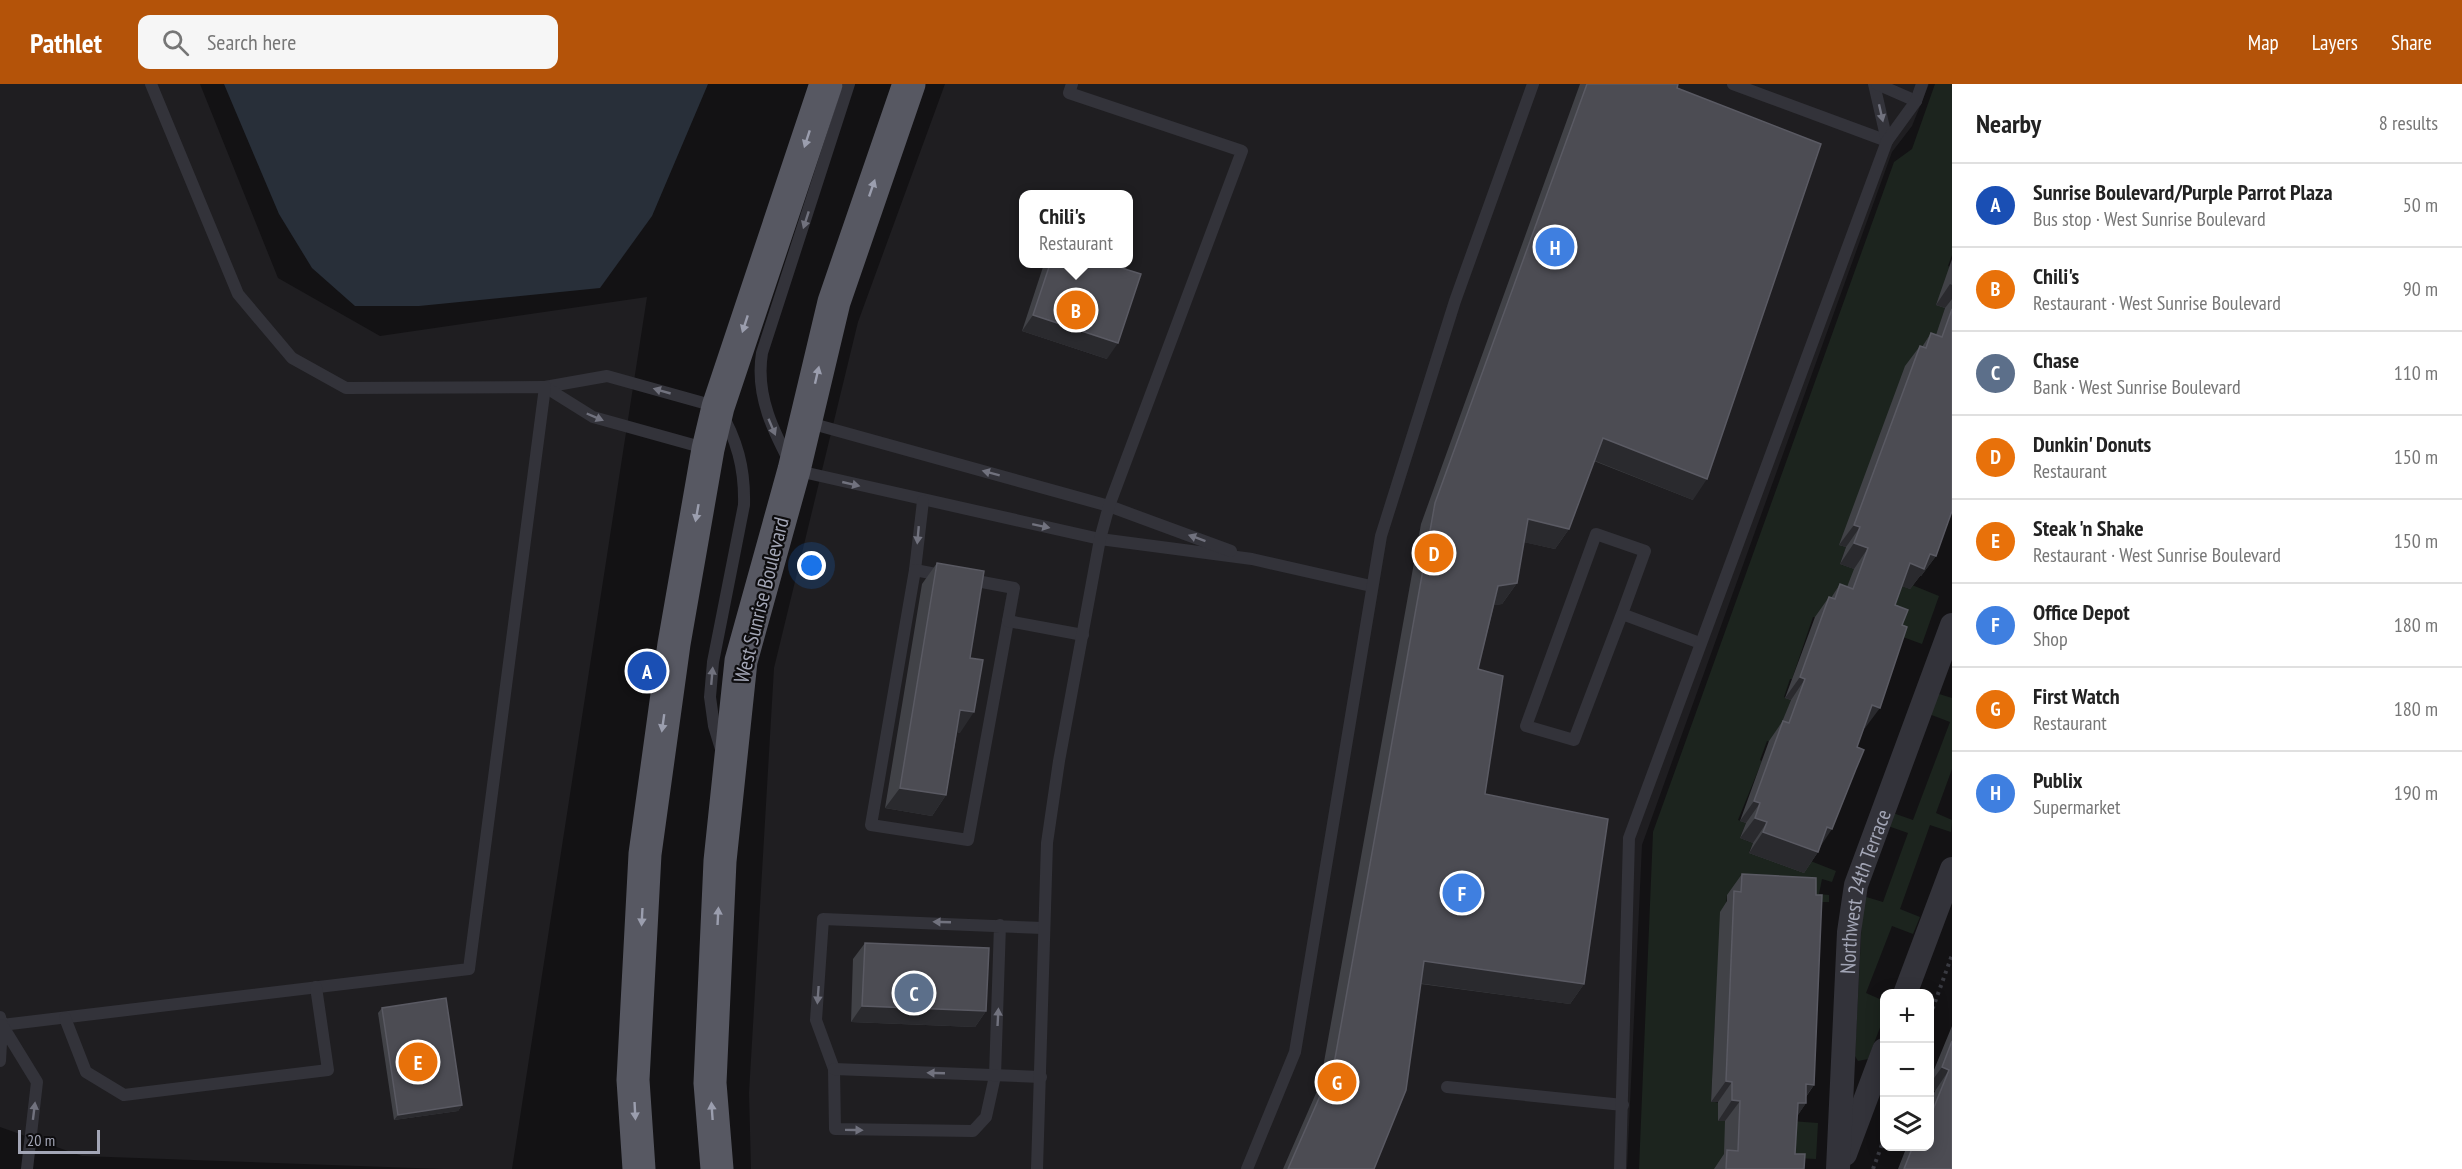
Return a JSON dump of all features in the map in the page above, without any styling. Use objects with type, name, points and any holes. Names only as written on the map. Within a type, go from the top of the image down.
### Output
[{"type":"highway","points":[[639,1169],[633,1080],[645,854],[674,644],[708,449],[718,407],[826,84]]},
{"type":"highway","name":"West Sunrise Boulevard","points":[[717,1169],[710,1083],[720,861],[741,662],[794,470],[834,302],[909,84]]},
{"type":"street","name":"Northwest 24th Terrace","points":[[1839,1169],[1849,932],[1856,885],[1952,625]]},
{"type":"street","points":[[1907,989],[1952,869]]},
{"type":"street","points":[[1839,1169],[1880,1061]]},
{"type":"lane","points":[[151,84],[238,294],[292,358],[346,388],[545,387],[607,376],[718,407],[731,429],[745,482],[744,505],[713,662],[710,697],[714,726],[729,774]]},
{"type":"lane","points":[[849,84],[762,352],[760,368],[767,415],[794,470],[923,501],[1100,539],[1252,559],[1371,586]]},
{"type":"lane","points":[[1036,1169],[1041,1077],[1043,928],[1047,843],[1059,761],[1100,539],[1109,506],[1242,152],[1069,93],[1072,84]]},
{"type":"lane","points":[[1247,1169],[1295,1052],[1380,536],[1455,301],[1533,84]]},
{"type":"lane","points":[[1733,84],[1887,141]]},
{"type":"lane","points":[[1875,84],[1887,141]]},
{"type":"lane","points":[[1875,84],[1916,101]]},
{"type":"lane","points":[[1620,1169],[1629,838],[1887,141],[1916,101],[1922,84]]},
{"type":"lane","points":[[545,387],[593,417],[708,449]]},
{"type":"lane","points":[[1,1021],[65,1018],[470,969],[545,387]]},
{"type":"lane","points":[[806,422],[1109,506],[1252,559]]},
{"type":"lane","points":[[915,570],[1014,588],[968,840],[871,825],[915,570],[923,501]]},
{"type":"lane","points":[[1596,534],[1646,551],[1622,614],[1574,740],[1526,726],[1596,534]]},
{"type":"lane","points":[[1622,614],[1700,643]]},
{"type":"lane","points":[[1008,621],[1083,635]]},
{"type":"lane","points":[[1000,924],[995,1076],[986,1117],[973,1131],[835,1129],[834,1069],[816,1020],[823,919],[1000,924],[1043,928]]},
{"type":"lane","points":[[65,1018],[86,1072],[124,1095],[328,1070],[316,987]]},
{"type":"lane","points":[[0,1060],[1,1021]]},
{"type":"lane","points":[[1,1021],[37,1082],[27,1169]]},
{"type":"lane","points":[[834,1069],[1041,1077]]},
{"type":"lane","points":[[1446,1087],[1623,1105]]},
{"type":"path","points":[[1934,1004],[1952,955]]},
{"type":"path","points":[[1873,1169],[1880,1150]]},
{"type":"shaded area","points":[[0,84],[200,84],[278,278],[380,336],[647,297],[512,1169],[443,1169],[82,1156],[0,1127]]},
{"type":"shaded area","points":[[224,84],[708,84],[652,216],[600,288],[419,306],[355,306],[312,268],[279,214]]},
{"type":"shaded area","points":[[945,84],[1929,84],[1912,126],[1892,152],[1642,845],[1627,1169],[751,1169],[749,1093],[774,668],[858,322]]},
{"type":"shaded area","points":[[1935,84],[1952,84],[1952,255],[1948,266],[1952,268],[1940,324],[1952,329],[1840,545],[1846,547],[1840,564],[1910,589],[1912,585],[1939,596],[1922,644],[1892,633],[1813,617],[1784,697],[1791,700],[1775,743],[1767,741],[1760,760],[1762,761],[1738,820],[1746,823],[1740,838],[1753,843],[1749,852],[1808,860],[1836,871],[1832,882],[1822,879],[1819,894],[1829,895],[1829,902],[1802,902],[1727,895],[1715,1020],[1711,1101],[1791,1121],[1818,1123],[1816,1159],[1725,1155],[1724,1169],[1639,1169],[1653,832],[1894,162],[1912,149]]},
{"type":"shaded area","points":[[1936,693],[1952,698],[1952,769],[1936,813],[1952,820],[1951,832],[1930,825],[1900,909],[1920,917],[1913,934],[1892,926],[1866,993],[1880,999],[1880,1028],[1868,1059],[1858,1061],[1855,1056],[1863,896],[1883,902],[1908,833],[1888,826],[1893,813],[1913,820],[1950,722],[1929,714]]},
{"type":"building","points":[[1587,84],[1678,84],[1677,88],[1821,144],[1707,479],[1603,438],[1569,529],[1528,519],[1517,583],[1498,586],[1478,669],[1503,676],[1485,794],[1608,819],[1584,984],[1424,961],[1406,1090],[1374,1169],[1288,1169],[1334,1064],[1435,503]]},
{"type":"building","points":[[1049,268],[1122,268],[1141,274],[1118,343],[1033,315]]},
{"type":"building","points":[[1952,309],[1952,511],[1936,556],[1930,554],[1924,569],[1910,563],[1895,605],[1908,610],[1902,625],[1907,627],[1880,708],[1872,705],[1857,747],[1864,750],[1832,829],[1827,827],[1818,852],[1763,832],[1767,822],[1755,818],[1760,803],[1754,801],[1783,721],[1789,723],[1805,679],[1800,677],[1829,597],[1835,599],[1840,584],[1853,589],[1868,548],[1854,543],[1860,527],[1854,525],[1920,346],[1926,348],[1931,333],[1942,337]]},
{"type":"building","points":[[937,563],[984,571],[970,658],[983,660],[974,712],[960,710],[946,795],[900,788]]},
{"type":"building","points":[[1742,874],[1816,878],[1816,895],[1822,895],[1814,1085],[1806,1084],[1806,1103],[1798,1103],[1795,1154],[1805,1154],[1804,1169],[1726,1169],[1727,1150],[1738,1151],[1740,1101],[1732,1100],[1732,1082],[1726,1081],[1734,891],[1741,892]]},
{"type":"building","points":[[865,943],[989,948],[986,1011],[862,1006]]},
{"type":"building","points":[[446,998],[462,1105],[398,1115],[382,1008]]},
{"type":"building","points":[[1952,1041],[1952,1169],[1904,1169],[1911,1151],[1934,1151],[1934,1107],[1949,1070],[1942,1067]]},
{"type":"place","name":"Publix","points":[[1555,247]]},
{"type":"place","name":"Chili's","points":[[1076,310]]},
{"type":"place","name":"Dunkin' Donuts","points":[[1434,553]]},
{"type":"place","name":"Sunrise Boulevard/Purple Parrot Plaza","points":[[647,671]]},
{"type":"place","name":"Office Depot","points":[[1462,893]]},
{"type":"place","name":"Chase","points":[[914,993]]},
{"type":"place","name":"Steak 'n Shake","points":[[418,1062]]},
{"type":"place","name":"First Watch","points":[[1337,1082]]}]
